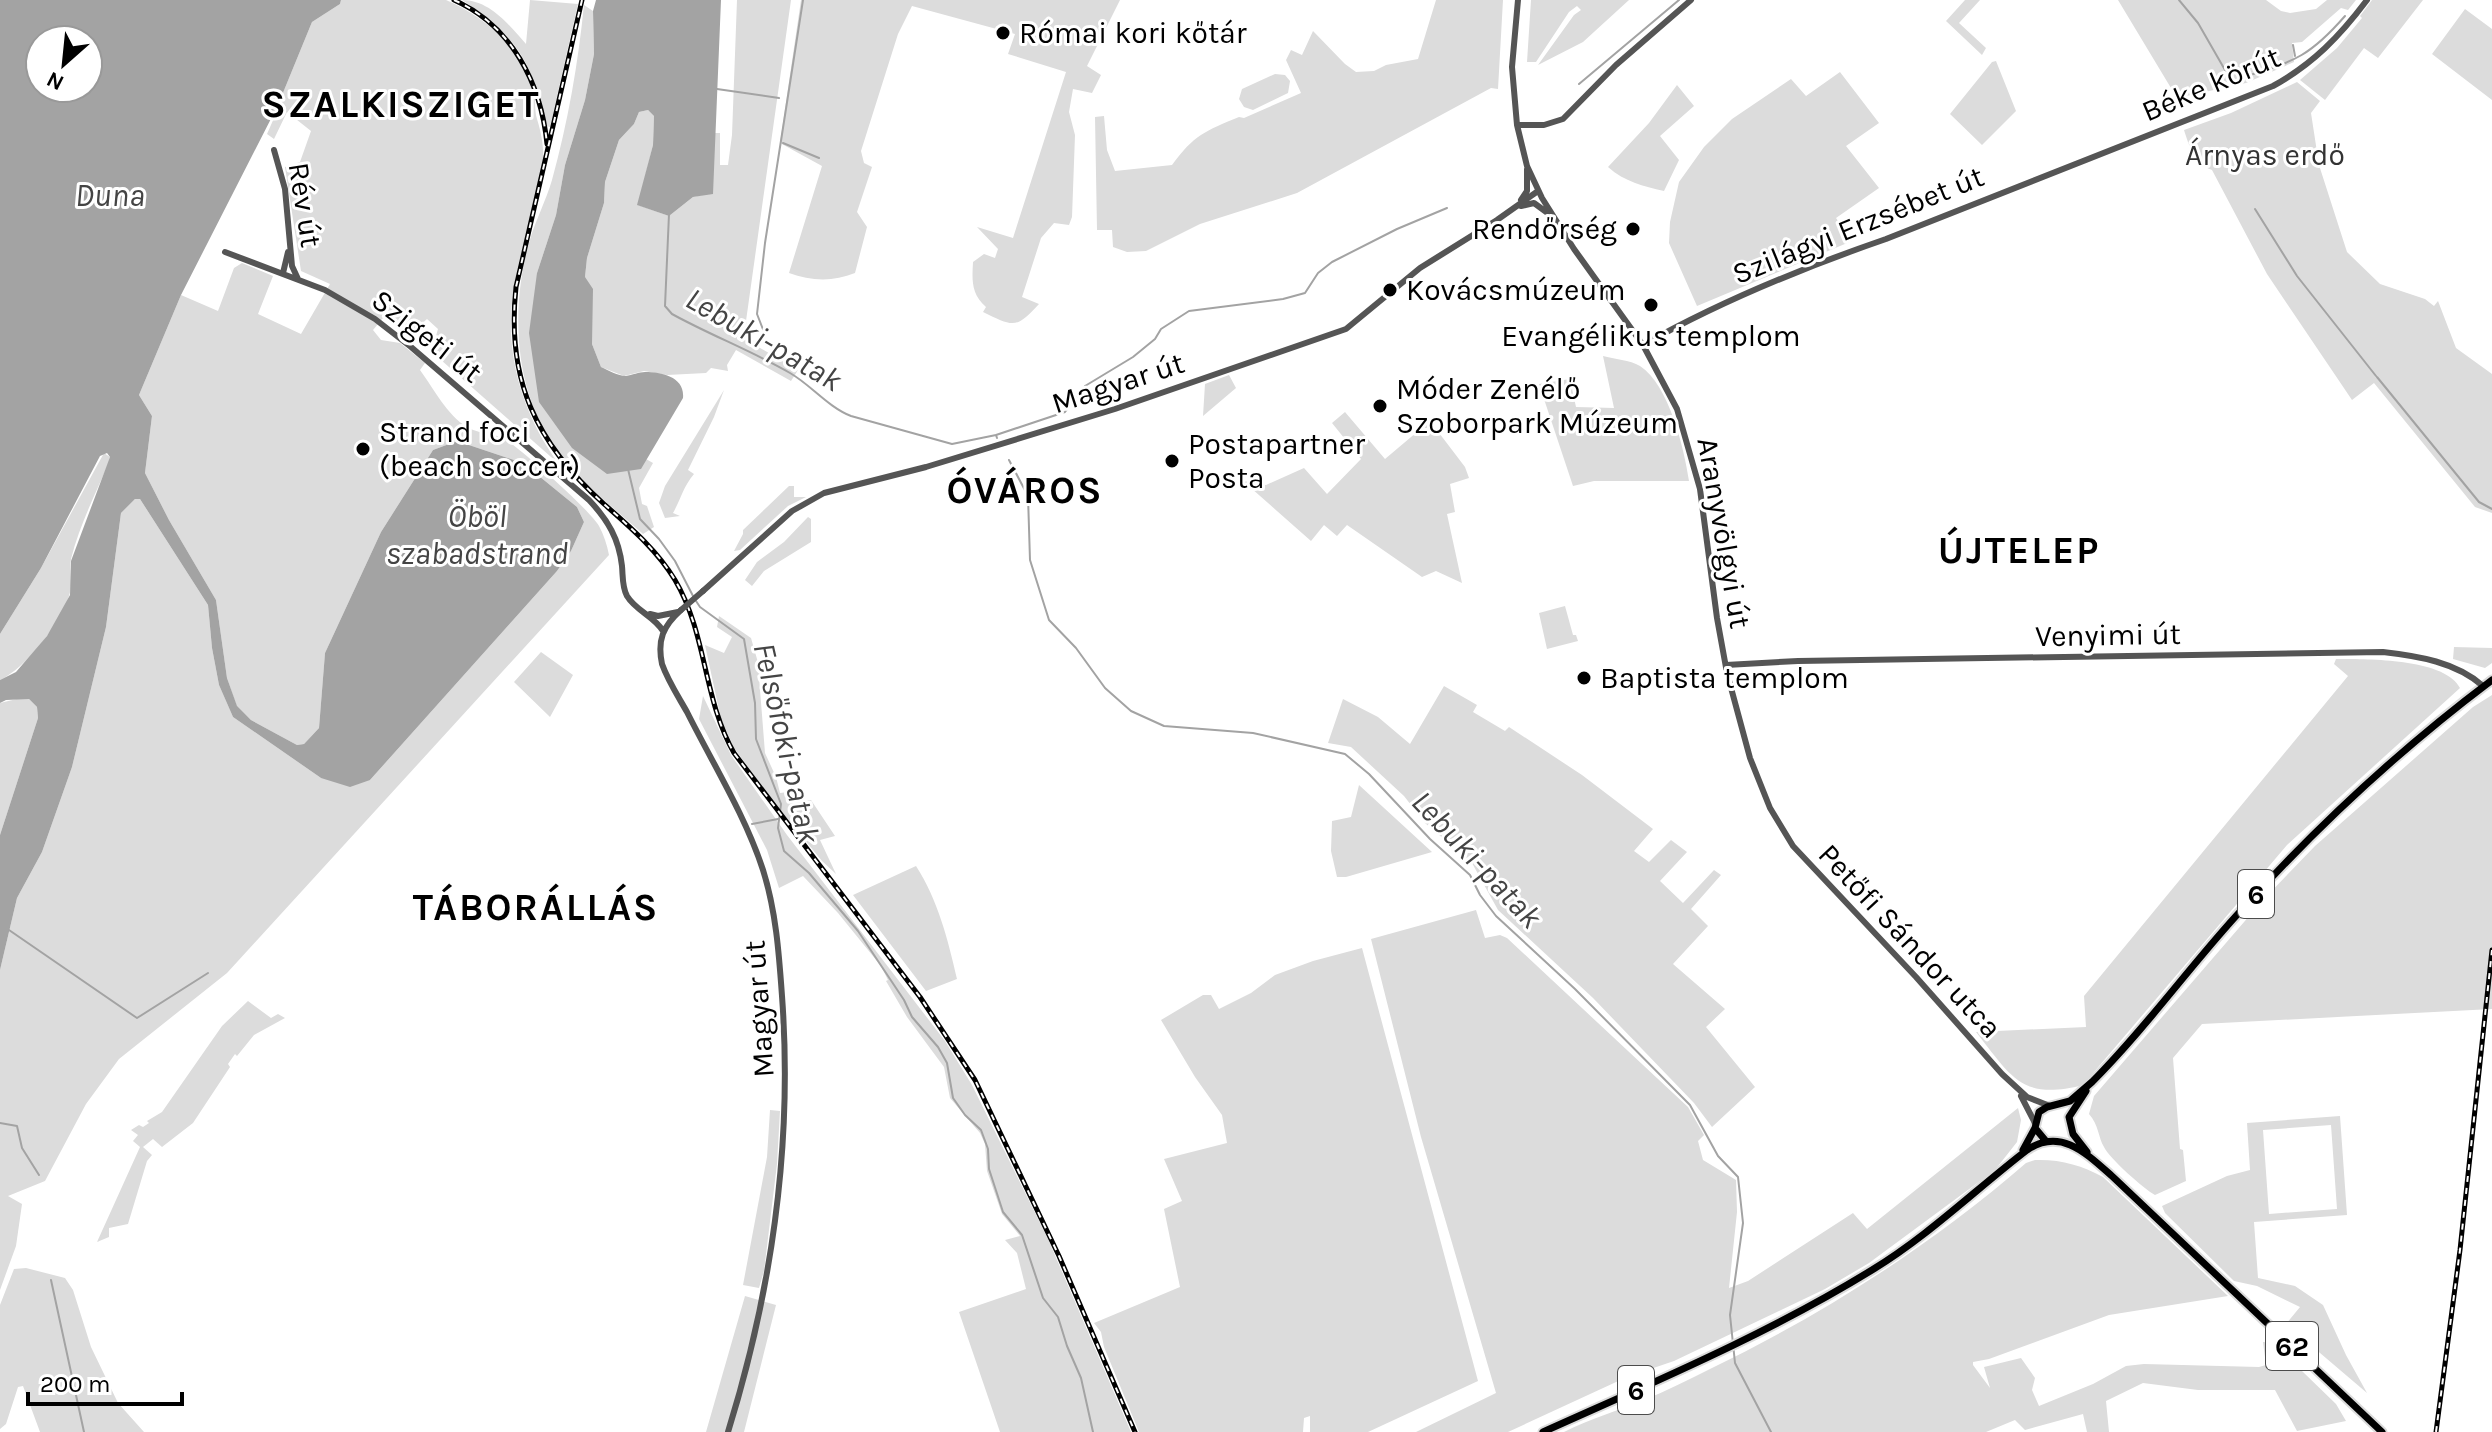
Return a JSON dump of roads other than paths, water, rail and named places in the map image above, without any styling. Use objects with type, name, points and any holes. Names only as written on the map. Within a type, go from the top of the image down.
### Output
[{"type":"main road","name":"6","points":[[2069,1117],[2092,1082],[2235,917],[2310,837],[2388,763],[2492,680]]},
{"type":"main road","name":"6","points":[[2007,1166],[2029,1142],[2039,1112],[2070,1101],[2092,1082]]},
{"type":"main road","points":[[2035,1125],[2045,1140],[2059,1141],[2066,1136],[2070,1127],[2069,1117],[2064,1110],[2053,1106]]},
{"type":"main road","name":"62","points":[[2070,1127],[2097,1163]]},
{"type":"main road","name":"6","points":[[1543,1432],[1732,1346],[1809,1307],[1893,1257],[2007,1166],[2045,1140]]},
{"type":"main road","name":"62","points":[[2059,1141],[2073,1146],[2097,1163],[2382,1432]]},
{"type":"street","name":"Aranyvölgyi út","points":[[1518,0],[1512,67],[1517,125],[1527,166],[1555,219],[1643,345],[1677,409],[1702,499],[1726,665],[1750,758],[1777,822]]},
{"type":"street","points":[[1517,125],[1557,121],[1572,112],[1616,65],[1691,0]]},
{"type":"street","name":"Béke körút","points":[[2093,156],[2280,83],[2324,52],[2367,0]]},
{"type":"street","points":[[1519,136],[1531,126]]},
{"type":"street","name":"Rév út","points":[[274,150],[285,189],[292,266],[298,279]]},
{"type":"street","name":"Szilágyi Erzsébet út","points":[[1643,345],[1736,296],[2093,156]]},
{"type":"street","points":[[1514,209],[1527,191],[1527,166]]},
{"type":"street","name":"Magyar út","points":[[728,1432],[762,1309],[777,1217],[787,1084],[781,976],[773,912],[751,838],[665,672],[660,648],[667,623],[792,511],[824,493],[926,467],[1115,409],[1346,329],[1372,311],[1420,268],[1538,191]]},
{"type":"street","points":[[1514,209],[1534,203],[1555,219]]},
{"type":"street","points":[[283,273],[290,244]]},
{"type":"street","name":"Szigeti út","points":[[225,252],[298,279],[355,306],[396,334],[589,500],[605,518],[615,536],[626,593],[634,604],[656,618]]},
{"type":"street","points":[[656,618],[679,611]]},
{"type":"street","points":[[656,618],[667,623]]},
{"type":"street","points":[[656,618],[663,631]]},
{"type":"street","name":"Venyimi út","points":[[1726,665],[1798,661],[2383,652],[2427,658],[2458,670],[2483,686]]},
{"type":"street","name":"Petőfi Sándor utca","points":[[1777,822],[1809,864],[2014,1086],[2028,1106],[2035,1125]]},
{"type":"street","name":"Petőfi Sándor utca","points":[[2014,1086],[2033,1101],[2053,1106]]},
{"type":"water","points":[[0,0],[341,0],[340,4],[312,22],[278,105],[181,295],[139,395],[152,416],[145,473],[216,600],[227,678],[237,706],[251,720],[297,745],[304,744],[319,728],[325,653],[381,532],[433,450],[457,441],[523,463],[577,507],[584,522],[571,551],[557,571],[370,780],[350,787],[321,778],[233,717],[219,685],[208,605],[140,499],[135,499],[121,513],[106,627],[72,767],[42,852],[17,898],[0,970],[0,835],[38,718],[37,707],[29,699],[0,703],[0,680],[16,672],[47,636],[70,595],[71,561],[110,457],[107,453],[100,456],[41,568],[0,634]]},
{"type":"water","points":[[596,0],[721,0],[713,194],[693,197],[669,216],[637,205],[653,145],[654,116],[648,110],[639,112],[634,124],[619,140],[605,182],[604,203],[587,258],[585,277],[593,289],[592,344],[601,367],[623,376],[645,372],[665,375],[676,381],[683,391],[683,398],[641,469],[607,474],[572,448],[539,402],[529,333],[537,273],[556,215],[565,165],[585,100],[594,54],[593,11]]},
{"type":"waterway","points":[[764,332],[757,314],[765,243],[803,0]]},
{"type":"waterway","points":[[1579,84],[1679,0]]},
{"type":"waterway","points":[[2179,0],[2198,23],[2225,70],[2238,73]]},
{"type":"waterway","points":[[2242,74],[2247,76],[2264,71],[2302,55],[2345,16]]},
{"type":"waterway","points":[[2293,45],[2295,56]]},
{"type":"waterway","points":[[717,89],[779,98]]},
{"type":"waterway","points":[[783,143],[819,158]]},
{"type":"waterway","points":[[996,435],[1065,412],[1085,386],[1133,357],[1155,339],[1161,329],[1189,311],[1283,299],[1305,293],[1318,273],[1332,262],[1447,208]]},
{"type":"waterway","points":[[2255,209],[2297,276],[2376,376]]},
{"type":"waterway","name":"Lebuki-patak","points":[[669,214],[665,306],[672,314],[790,373],[851,416],[952,444],[996,435],[997,438]]},
{"type":"waterway","points":[[2377,377],[2479,502],[2492,509]]},
{"type":"waterway","name":"Lebuki-patak","points":[[1009,460],[1028,496],[1030,560],[1049,620],[1076,648],[1105,688],[1131,711],[1164,726],[1253,733],[1345,754],[1470,875],[1496,916],[1575,989],[1690,1105],[1718,1156],[1738,1177],[1743,1223],[1730,1315],[1735,1363],[1771,1432]]},
{"type":"waterway","name":"Felsőfoki-patak","points":[[628,469],[640,519],[675,561],[693,596]]},
{"type":"waterway","name":"Felsőfoki-patak","points":[[696,601],[744,639],[755,703],[756,739],[781,804],[778,828],[784,851],[809,873],[858,931],[912,1017],[938,1047],[947,1063],[953,1098],[981,1130],[1003,1212],[1022,1235],[1043,1298],[1058,1317],[1081,1378],[1093,1432]]},
{"type":"waterway","points":[[752,824],[778,819]]},
{"type":"waterway","points":[[9,930],[137,1018],[208,973]]},
{"type":"waterway","points":[[0,1123],[17,1126],[22,1148],[39,1175]]},
{"type":"waterway","points":[[51,1280],[84,1432]]},
{"type":"railway","points":[[454,0],[492,25],[520,59],[538,99],[547,144]]},
{"type":"railway","points":[[582,0],[516,287],[516,352],[531,408],[560,457],[580,481],[642,539],[668,569],[693,622],[716,711],[734,753],[920,997],[975,1080],[1059,1256],[1135,1432]]},
{"type":"railway","points":[[2436,1432],[2460,1250],[2492,950]]},
{"type":"place","name":"Római kori kőtár","points":[[1003,33]]},
{"type":"place","name":"Rendőrség","points":[[1633,229]]},
{"type":"place","name":"Kovácsmúzeum","points":[[1390,290]]},
{"type":"place","name":"Evangélikus templom","points":[[1651,305]]},
{"type":"place","name":"Móder Zenélő Szoborpark Múzeum","points":[[1380,406]]},
{"type":"place","name":"Strand foci (beach soccer)","points":[[363,449]]},
{"type":"place","name":"Postapartner Posta","points":[[1172,461]]},
{"type":"place","name":"Baptista templom","points":[[1584,678]]},
{"type":"district","name":"SZALKISZIGET","points":[[401,104]]},
{"type":"district","name":"ÓVÁROS","points":[[1025,490]]},
{"type":"district","name":"ÚJTELEP","points":[[2019,550]]},
{"type":"district","name":"TÁBORÁLLÁS","points":[[536,907]]},
{"type":"park label","name":"Árnyas erdő","points":[[2265,155]]},
{"type":"water label","name":"Duna","points":[[110,195]]},
{"type":"water label","name":"Öböl szabadstrand","points":[[477,534]]}]
